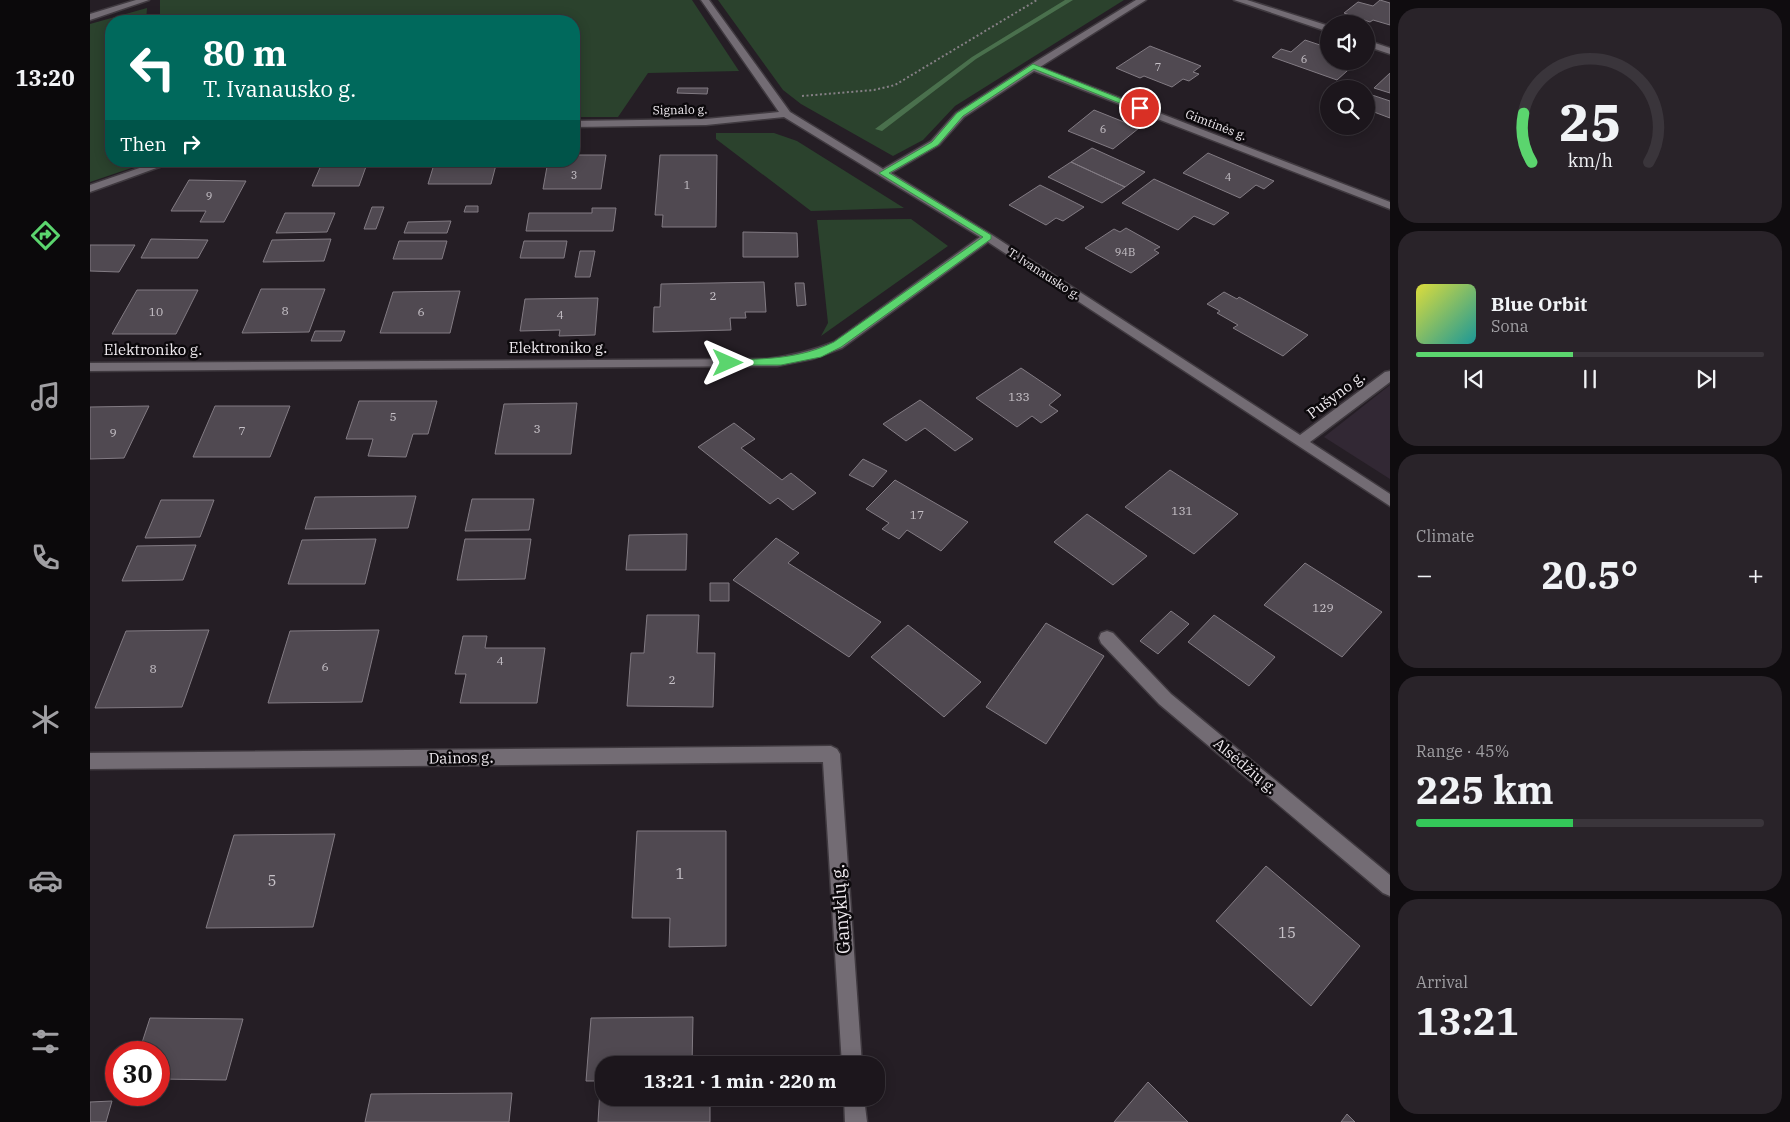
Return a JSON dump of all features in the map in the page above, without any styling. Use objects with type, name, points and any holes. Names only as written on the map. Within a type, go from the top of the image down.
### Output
[{"type":"street","points":[[90,16],[145,0]]},
{"type":"street","name":"T. Ivanausko g.","points":[[705,0],[786,114],[988,237],[1390,501]]},
{"type":"street","points":[[883,173],[935,143],[960,115],[1033,67],[1142,0]]},
{"type":"street","points":[[1238,0],[1320,26]]},
{"type":"street","points":[[1375,45],[1390,51]]},
{"type":"street","name":"Gimtinės g.","points":[[1033,67],[1390,206]]},
{"type":"street","name":"Signalo g.","points":[[580,124],[702,124],[786,114]]},
{"type":"street","points":[[90,189],[154,167]]},
{"type":"street","name":"Elektroniko g.","points":[[90,367],[758,363],[795,360],[818,354],[838,344],[988,237]]},
{"type":"street","name":"Pušyno g.","points":[[1301,442],[1390,375]]},
{"type":"street","name":"Alsėdžių g.","points":[[1107,638],[1165,699],[1390,888]]},
{"type":"street","name":"Dainos g.","points":[[90,761],[831,754]]},
{"type":"street","name":"Ganyklų g.","points":[[831,754],[851,1056]]},
{"type":"street","points":[[855,1106],[856,1122]]},
{"type":"path","points":[[774,99],[845,94],[894,85],[1037,0]]},
{"type":"shaded area","points":[[1390,385],[1390,479],[1324,437]]},
{"type":"green space","points":[[160,0],[692,0],[739,71],[648,73],[618,117],[580,117],[580,15],[160,15]]},
{"type":"green space","points":[[718,0],[1124,0],[955,106],[923,140],[893,156],[801,104],[783,90]]},
{"type":"green space","points":[[147,8],[146,15],[122,15]]},
{"type":"green space","points":[[105,20],[105,167],[134,167],[90,182],[90,24]]},
{"type":"green space","points":[[716,133],[774,133],[797,141],[904,208],[811,211],[716,139]]},
{"type":"green space","points":[[911,219],[948,246],[821,336],[828,323],[817,220]]},
{"type":"building","points":[[1380,0],[1390,3],[1390,25],[1375,21],[1375,15],[1350,15],[1344,13],[1358,2],[1373,6]]},
{"type":"building","points":[[1305,40],[1320,45],[1320,70],[1348,70],[1337,80],[1272,57],[1281,49],[1291,52]]},
{"type":"building","points":[[1150,46],[1201,66],[1193,72],[1199,74],[1189,81],[1183,79],[1172,87],[1144,76],[1140,78],[1116,68]]},
{"type":"building","points":[[1390,73],[1390,93],[1375,87]]},
{"type":"building","points":[[678,88],[708,88],[707,94],[677,93]]},
{"type":"building","points":[[1375,96],[1390,101],[1390,118],[1375,112]]},
{"type":"building","points":[[1094,110],[1139,128],[1113,149],[1068,131]]},
{"type":"building","points":[[1092,148],[1145,172],[1125,187],[1071,162]]},
{"type":"building","points":[[1208,153],[1274,181],[1264,189],[1256,185],[1240,198],[1183,173]]},
{"type":"building","points":[[580,155],[606,155],[601,189],[543,189],[547,167],[580,167]]},
{"type":"building","points":[[660,155],[717,155],[716,227],[662,227],[663,215],[655,215]]},
{"type":"building","points":[[1071,162],[1125,187],[1102,203],[1048,177]]},
{"type":"building","points":[[320,167],[366,167],[359,186],[312,186]]},
{"type":"building","points":[[433,167],[495,167],[491,184],[428,184]]},
{"type":"building","points":[[1154,179],[1229,213],[1214,225],[1194,216],[1178,230],[1122,203]]},
{"type":"building","points":[[189,180],[246,181],[224,222],[200,222],[206,211],[171,211]]},
{"type":"building","points":[[1040,185],[1084,207],[1063,221],[1056,218],[1046,225],[1009,205]]},
{"type":"building","points":[[466,206],[478,206],[478,212],[464,212]]},
{"type":"building","points":[[372,207],[384,207],[376,229],[364,229]]},
{"type":"building","points":[[592,208],[616,208],[613,231],[526,231],[529,213],[592,213]]},
{"type":"building","points":[[285,213],[335,213],[327,232],[276,233]]},
{"type":"building","points":[[451,221],[447,233],[404,233],[408,222]]},
{"type":"building","points":[[1126,228],[1160,247],[1154,250],[1159,253],[1131,273],[1085,248],[1114,229],[1120,232]]},
{"type":"building","points":[[743,232],[797,233],[798,257],[743,257]]},
{"type":"building","points":[[151,239],[208,240],[198,258],[141,258]]},
{"type":"building","points":[[331,239],[324,261],[263,262],[272,240]]},
{"type":"building","points":[[399,241],[447,241],[442,259],[393,259]]},
{"type":"building","points":[[524,241],[567,241],[564,258],[520,258]]},
{"type":"building","points":[[90,245],[135,245],[119,272],[90,271]]},
{"type":"building","points":[[580,251],[595,251],[590,277],[575,277]]},
{"type":"building","points":[[764,282],[766,312],[745,312],[746,318],[730,318],[731,330],[653,332],[654,307],[660,307],[661,284]]},
{"type":"building","points":[[795,283],[804,283],[806,305],[797,306]]},
{"type":"building","points":[[261,289],[325,289],[309,332],[242,333]]},
{"type":"building","points":[[137,290],[198,290],[176,334],[112,334]]},
{"type":"building","points":[[460,291],[450,333],[380,333],[393,292]]},
{"type":"building","points":[[1224,292],[1237,299],[1239,297],[1308,335],[1283,356],[1233,328],[1238,325],[1217,313],[1220,311],[1207,304]]},
{"type":"building","points":[[598,298],[595,335],[559,336],[560,330],[520,331],[525,299]]},
{"type":"building","points":[[315,331],[345,331],[341,341],[311,341]]},
{"type":"building","points":[[1021,368],[1061,395],[1049,405],[1058,411],[1041,423],[1032,416],[1017,427],[976,398]]},
{"type":"building","points":[[920,400],[973,439],[955,451],[925,428],[906,441],[883,424]]},
{"type":"building","points":[[359,401],[437,401],[428,434],[413,434],[406,457],[368,456],[373,439],[346,439]]},
{"type":"building","points":[[577,403],[571,454],[495,454],[504,404]]},
{"type":"building","points":[[149,406],[124,458],[90,459],[90,407]]},
{"type":"building","points":[[215,406],[290,406],[270,457],[193,457]]},
{"type":"building","points":[[734,423],[755,439],[741,448],[782,480],[791,473],[816,493],[793,510],[778,498],[770,504],[698,447]]},
{"type":"building","points":[[863,459],[887,471],[873,487],[849,475]]},
{"type":"building","points":[[1170,470],[1238,514],[1194,554],[1125,507]]},
{"type":"building","points":[[895,480],[968,522],[941,551],[907,530],[899,539],[882,529],[889,523],[866,509]]},
{"type":"building","points":[[416,496],[408,528],[305,529],[315,497]]},
{"type":"building","points":[[472,499],[534,499],[529,530],[465,531]]},
{"type":"building","points":[[161,500],[214,500],[200,537],[145,538]]},
{"type":"building","points":[[1087,514],[1147,556],[1113,585],[1054,542]]},
{"type":"building","points":[[687,534],[686,570],[626,570],[629,535]]},
{"type":"building","points":[[776,538],[799,553],[788,563],[881,622],[849,657],[733,580]]},
{"type":"building","points":[[376,539],[365,584],[288,584],[302,540]]},
{"type":"building","points":[[465,539],[531,539],[525,579],[457,580]]},
{"type":"building","points":[[196,545],[183,580],[122,581],[137,546]]},
{"type":"building","points":[[1305,563],[1382,612],[1342,657],[1264,605]]},
{"type":"building","points":[[710,583],[729,583],[729,601],[710,601]]},
{"type":"building","points":[[1171,611],[1189,624],[1158,654],[1140,641]]},
{"type":"building","points":[[647,615],[699,615],[697,653],[715,653],[713,707],[627,706],[631,653],[644,653]]},
{"type":"building","points":[[1214,615],[1275,657],[1249,686],[1188,642]]},
{"type":"building","points":[[1046,623],[1104,656],[1046,744],[986,707]]},
{"type":"building","points":[[908,625],[981,682],[944,717],[871,657]]},
{"type":"building","points":[[209,630],[182,707],[95,708],[126,631]]},
{"type":"building","points":[[379,630],[362,702],[268,703],[290,631]]},
{"type":"building","points":[[463,636],[487,636],[485,648],[545,648],[537,703],[460,703],[466,674],[455,674]]},
{"type":"building","points":[[637,831],[726,831],[726,946],[669,947],[670,918],[632,918]]},
{"type":"building","points":[[335,834],[313,927],[206,928],[234,835]]},
{"type":"building","points":[[1266,866],[1360,946],[1311,1006],[1216,921]]},
{"type":"building","points":[[693,1017],[692,1056],[595,1056],[595,1081],[586,1081],[591,1018]]},
{"type":"building","points":[[150,1018],[243,1019],[226,1080],[170,1079],[170,1041],[143,1041]]},
{"type":"building","points":[[1148,1082],[1188,1122],[1114,1122]]},
{"type":"building","points":[[512,1093],[509,1122],[365,1122],[371,1094]]},
{"type":"building","points":[[105,1101],[105,1106],[111,1106],[106,1122],[90,1122],[90,1102]]},
{"type":"building","points":[[599,1106],[710,1106],[710,1122],[598,1122]]},
{"type":"building","points":[[1347,1114],[1355,1122],[1341,1122]]},
{"type":"waterway","points":[[879,129],[974,58],[1070,0]]},
{"type":"route","points":[[728,363],[781,362],[818,354],[838,344],[988,237],[883,173],[935,143],[960,115],[1033,67],[1140,108]]}]
